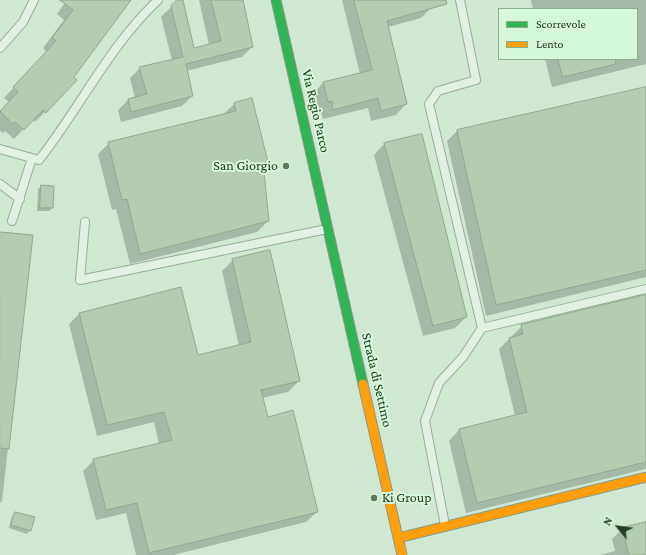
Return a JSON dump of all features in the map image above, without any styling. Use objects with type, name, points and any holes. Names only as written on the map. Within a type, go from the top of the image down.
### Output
[{"type":"street","name":"Via Regio Parco","points":[[276,0],[327,228]]},
{"type":"street","name":"Strada di Settimo","points":[[327,228],[402,555]]},
{"type":"street","points":[[398,538],[445,525],[646,477]]},
{"type":"lane","points":[[0,48],[23,22],[34,0]]},
{"type":"lane","points":[[0,149],[39,160],[58,136],[100,70],[140,17],[158,0]]},
{"type":"lane","points":[[460,0],[476,80],[438,91],[429,104],[482,328]]},
{"type":"lane","points":[[12,221],[32,158]]},
{"type":"lane","points":[[0,184],[20,199]]},
{"type":"lane","points":[[85,222],[80,280],[327,228]]},
{"type":"lane","points":[[445,525],[425,421],[440,382],[463,357],[482,328],[646,290]]},
{"type":"building","points":[[60,0],[131,0],[74,77],[77,80],[46,113],[43,110],[24,130],[15,122],[13,124],[0,111],[18,92],[13,87],[56,41],[52,38],[73,10]]},
{"type":"building","points":[[177,0],[183,0],[194,48],[221,41],[211,0],[243,0],[253,47],[186,64],[193,96],[131,112],[128,99],[147,94],[139,67],[183,57],[171,6]]},
{"type":"building","points":[[354,0],[446,0],[447,4],[387,21],[407,104],[381,111],[378,98],[333,110],[332,101],[328,102],[323,82],[372,70]]},
{"type":"building","points":[[558,60],[615,60],[616,64],[563,77]]},
{"type":"building","points":[[646,87],[646,270],[496,305],[457,130]]},
{"type":"building","points":[[252,98],[268,162],[263,163],[269,221],[140,254],[127,199],[122,200],[108,142],[236,111],[234,103]]},
{"type":"building","points":[[422,134],[467,317],[433,326],[384,143]]},
{"type":"building","points":[[41,185],[54,186],[53,208],[40,208]]},
{"type":"building","points":[[0,232],[33,235],[9,449],[0,448]]},
{"type":"building","points":[[270,250],[300,381],[261,390],[268,417],[293,410],[318,512],[149,553],[137,503],[106,510],[93,459],[172,440],[164,412],[107,425],[79,313],[181,287],[198,355],[251,342],[232,259]]},
{"type":"building","points":[[646,295],[646,462],[477,503],[459,429],[527,412],[509,338],[523,334],[521,325]]},
{"type":"building","points":[[15,512],[35,517],[31,531],[11,525]]},
{"type":"building","points":[[646,522],[646,555],[629,555],[622,528]]},
{"type":"traffic: fast","points":[[276,0],[363,384]]},
{"type":"traffic: slow","points":[[363,384],[402,555]]},
{"type":"traffic: slow","points":[[398,538],[646,477]]},
{"type":"place","name":"San Giorgio","points":[[286,166]]},
{"type":"place","name":"Ki Group","points":[[374,498]]}]
